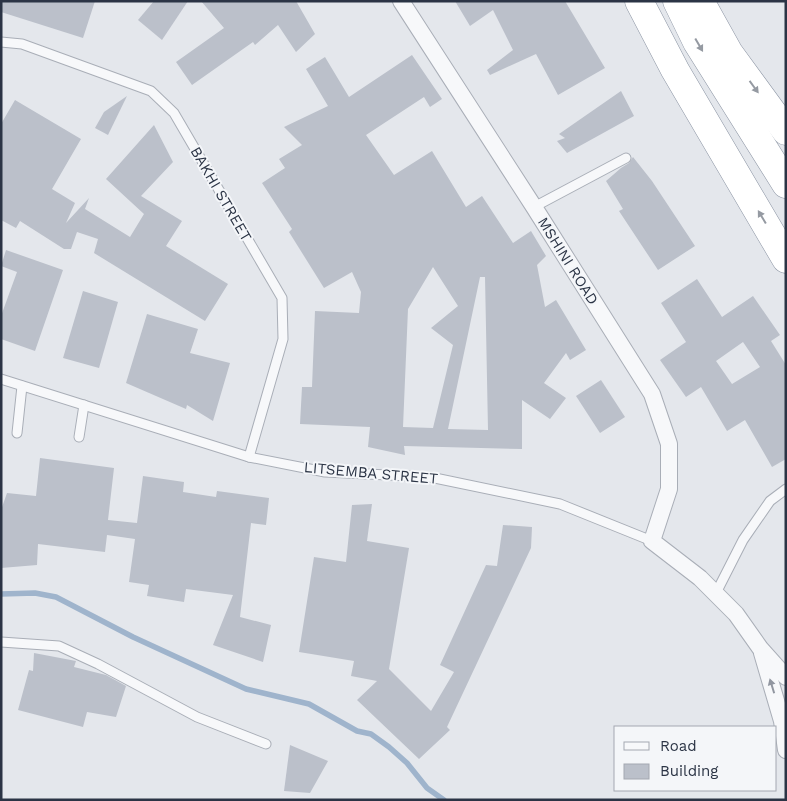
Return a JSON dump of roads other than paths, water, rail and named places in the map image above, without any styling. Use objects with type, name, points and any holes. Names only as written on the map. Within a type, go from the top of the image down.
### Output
[{"type":"highway","points":[[639,1],[675,70],[786,259]]},
{"type":"highway","points":[[654,1],[692,73],[786,219]]},
{"type":"highway","points":[[677,1],[697,42],[786,184]]},
{"type":"highway","points":[[700,1],[729,53],[786,131]]},
{"type":"street","name":"MSHINI ROAD","points":[[401,1],[652,394],[669,444],[668,489],[652,542]]},
{"type":"street","name":"LITSEMBA STREET","points":[[652,542],[700,578],[716,593],[736,614],[760,648],[786,677]]},
{"type":"street","name":"LITSEMBA STREET","points":[[760,648],[782,721],[786,750]]},
{"type":"lane","name":"BAKHI STREET","points":[[1,42],[22,44],[151,91],[174,113],[282,298],[283,339],[249,457]]},
{"type":"lane","points":[[534,207],[626,158]]},
{"type":"lane","name":"LITSEMBA STREET","points":[[1,379],[249,457],[325,472],[430,477],[560,504],[652,542]]},
{"type":"lane","points":[[17,433],[22,386]]},
{"type":"lane","points":[[79,437],[84,405]]},
{"type":"lane","points":[[716,593],[743,540],[770,502],[786,489]]},
{"type":"lane","points":[[1,642],[59,646],[98,664],[197,717],[266,744]]},
{"type":"waterway","points":[[1,594],[35,593],[56,597],[133,637],[246,689],[309,704],[357,731],[371,734],[407,763],[427,788],[444,800]]}]
